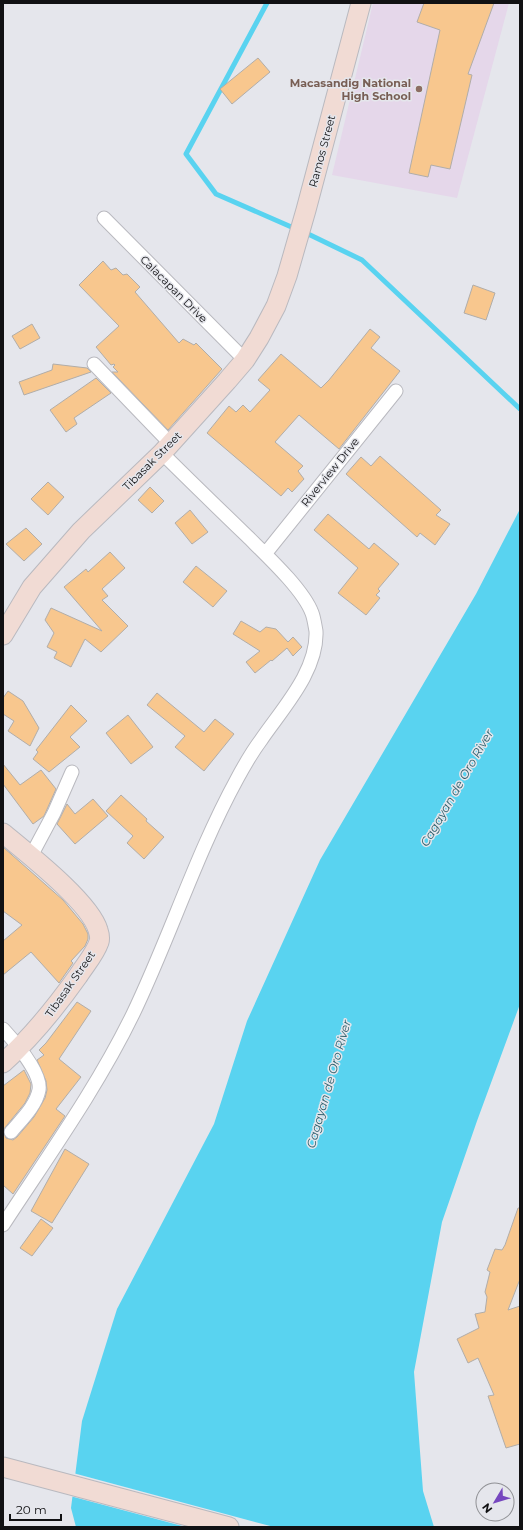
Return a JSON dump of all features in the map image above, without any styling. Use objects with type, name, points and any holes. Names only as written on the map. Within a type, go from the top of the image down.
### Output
[{"type":"street","name":"Ramos Street","points":[[287,276],[361,3]]},
{"type":"street","name":"Calacapan Drive","points":[[104,218],[245,360]]},
{"type":"street","name":"Tibasak Street","points":[[3,635],[32,587],[81,531],[166,448],[245,360],[276,306],[287,276]]},
{"type":"street","points":[[3,1225],[79,1108],[125,1029],[156,963],[217,819],[237,778],[303,678],[314,653],[316,632],[312,613],[302,596],[166,448],[94,364]]},
{"type":"street","name":"Riverview Drive","points":[[265,554],[396,391]]},
{"type":"street","points":[[31,856],[54,813],[72,772]]},
{"type":"street","name":"Tibasak Street","points":[[3,833],[65,887],[84,908],[98,929],[99,940],[94,953],[56,1007],[20,1048],[3,1063]]},
{"type":"street","points":[[3,1029],[20,1048],[35,1073],[39,1089],[31,1107],[11,1132]]},
{"type":"street","points":[[3,1467],[229,1527]]},
{"type":"shaded area","name":"Macasandig National High School","points":[[373,3],[509,3],[457,198],[332,175]]},
{"type":"water","name":"Cagayan de Oro River","points":[[520,509],[520,1004],[442,1222],[414,1372],[423,1491],[434,1527],[76,1527],[71,1508],[82,1421],[117,1309],[214,1124],[247,1021],[320,860],[476,594]]},
{"type":"pier","points":[[73,1473],[274,1527],[186,1527],[70,1496]]},
{"type":"building","points":[[424,3],[494,3],[468,74],[472,75],[450,169],[431,165],[428,177],[409,173],[440,30],[417,22]]},
{"type":"building","points":[[258,58],[270,72],[232,104],[220,89]]},
{"type":"building","points":[[103,261],[111,270],[116,268],[123,275],[127,274],[140,287],[135,292],[179,343],[183,339],[194,345],[196,343],[222,369],[168,430],[112,372],[118,372],[113,367],[115,365],[111,365],[96,347],[119,326],[79,285]]},
{"type":"building","points":[[473,285],[495,293],[486,320],[464,313]]},
{"type":"building","points":[[32,324],[40,338],[20,349],[12,336]]},
{"type":"building","points":[[370,329],[380,337],[371,348],[400,371],[339,449],[299,415],[275,442],[303,466],[298,471],[304,479],[292,492],[288,488],[281,496],[207,433],[229,406],[236,412],[243,405],[250,412],[270,390],[258,380],[281,354],[321,388]]},
{"type":"building","points":[[53,364],[87,368],[91,372],[24,395],[19,382],[52,370]]},
{"type":"building","points":[[96,378],[111,393],[74,418],[77,424],[66,432],[50,410]]},
{"type":"building","points":[[380,456],[441,510],[436,515],[450,524],[435,545],[420,533],[417,537],[346,474],[361,457],[371,466]]},
{"type":"building","points":[[48,482],[64,497],[48,515],[31,499]]},
{"type":"building","points":[[150,487],[164,501],[152,513],[138,500]]},
{"type":"building","points":[[190,510],[208,532],[192,544],[175,523]]},
{"type":"building","points":[[328,514],[369,549],[374,543],[399,564],[378,589],[380,591],[376,595],[380,598],[366,615],[338,593],[358,568],[314,530]]},
{"type":"building","points":[[26,528],[42,544],[24,561],[6,544]]},
{"type":"building","points":[[110,552],[125,568],[102,589],[108,596],[102,600],[128,626],[101,652],[85,639],[71,667],[54,658],[57,652],[47,647],[54,633],[45,620],[51,608],[102,631],[64,587],[86,569],[88,572]]},
{"type":"building","points":[[196,566],[227,591],[213,607],[183,582]]},
{"type":"building","points":[[241,621],[260,632],[266,627],[276,629],[288,642],[293,637],[302,647],[293,656],[287,648],[255,673],[246,662],[260,651],[233,634]]},
{"type":"building","points":[[8,691],[23,701],[39,728],[30,746],[8,731],[14,721],[3,714],[3,698]]},
{"type":"building","points":[[157,693],[204,732],[215,719],[234,734],[204,771],[175,747],[185,736],[147,705]]},
{"type":"building","points":[[71,705],[87,721],[70,737],[80,747],[49,772],[33,759],[38,752],[36,750]]},
{"type":"building","points":[[128,715],[153,747],[131,764],[106,733]]},
{"type":"building","points":[[3,764],[20,785],[41,770],[56,789],[44,816],[33,824],[3,784]]},
{"type":"building","points":[[121,795],[164,837],[144,859],[127,843],[133,836],[106,811]]},
{"type":"building","points":[[93,799],[108,816],[75,844],[57,824],[67,804],[75,814]]},
{"type":"building","points":[[3,847],[63,900],[83,924],[88,934],[88,939],[85,946],[71,961],[73,963],[59,983],[31,952],[3,975],[3,941],[22,925],[3,911]]},
{"type":"building","points":[[77,1002],[91,1011],[59,1059],[81,1077],[56,1109],[65,1116],[13,1194],[3,1185],[3,1130],[6,1138],[13,1140],[17,1137],[34,1117],[45,1098],[47,1090],[46,1081],[37,1060],[44,1055],[39,1050]]},
{"type":"building","points":[[24,1070],[31,1084],[30,1093],[25,1103],[3,1130],[3,1086]]},
{"type":"building","points":[[65,1149],[89,1164],[52,1223],[31,1211]]},
{"type":"building","points":[[518,1208],[520,1208],[520,1279],[508,1310],[520,1306],[520,1444],[506,1448],[488,1396],[494,1395],[478,1358],[468,1363],[457,1339],[479,1328],[475,1314],[485,1312],[487,1297],[485,1292],[490,1272],[487,1270],[495,1249],[502,1250],[505,1245]]},
{"type":"building","points":[[41,1219],[53,1228],[32,1256],[20,1248]]},
{"type":"waterway","points":[[267,3],[186,154],[216,194],[296,229]]},
{"type":"waterway","points":[[304,232],[362,260],[520,409]]},
{"type":"place","name":"Macasandig National High School","points":[[419,89]]}]
